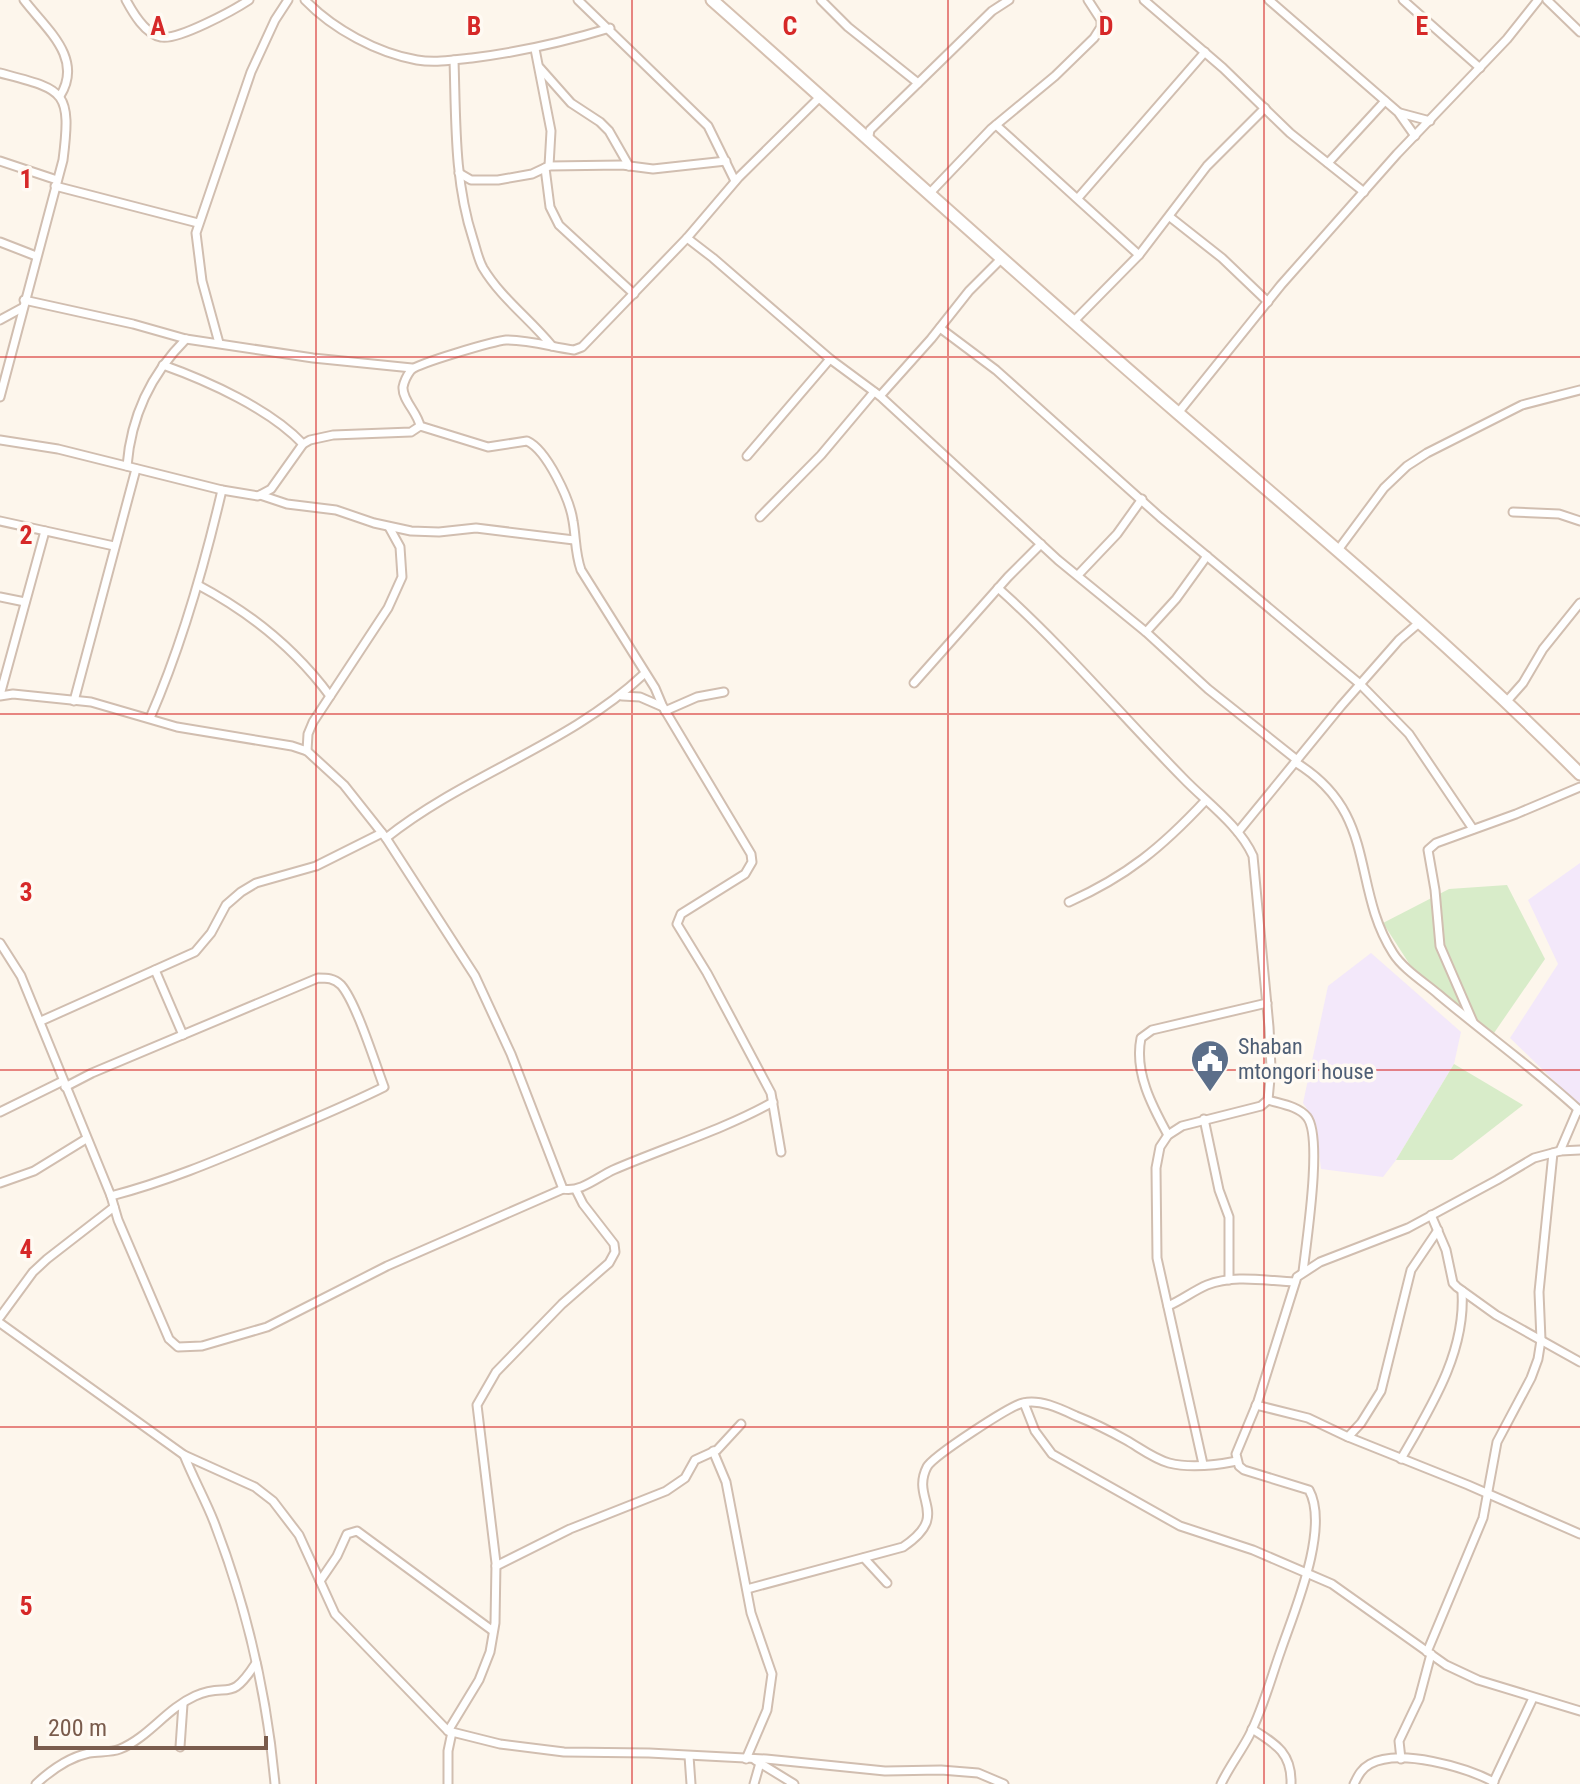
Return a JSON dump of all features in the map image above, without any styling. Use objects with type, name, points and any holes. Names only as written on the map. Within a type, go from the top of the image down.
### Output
[{"type":"main road","points":[[712,0],[1178,413],[1421,622],[1580,774]]},
{"type":"street","points":[[24,0],[65,55],[69,76],[60,96]]},
{"type":"street","points":[[126,0],[150,33],[161,38],[186,33],[249,0]]},
{"type":"street","points":[[219,343],[199,269],[195,244],[198,223],[251,72],[275,20],[288,0]]},
{"type":"street","points":[[305,0],[334,25],[377,47],[417,60],[454,60],[535,49],[610,28]]},
{"type":"street","points":[[578,0],[708,126],[735,181]]},
{"type":"street","points":[[821,0],[848,27],[918,83]]},
{"type":"street","points":[[868,141],[870,130],[992,11],[1009,0]]},
{"type":"street","points":[[1144,0],[1364,192]]},
{"type":"street","points":[[1269,0],[1398,112],[1415,136]]},
{"type":"street","points":[[1403,0],[1480,68]]},
{"type":"street","points":[[1178,413],[1268,302],[1538,0]]},
{"type":"street","points":[[1547,0],[1580,32]]},
{"type":"street","points":[[929,194],[996,125],[1094,38],[1101,27],[1101,20],[1090,1]]},
{"type":"street","points":[[535,49],[551,131],[547,167],[550,207],[559,225],[634,294]]},
{"type":"street","points":[[1078,198],[1205,52]]},
{"type":"street","points":[[454,60],[459,173],[463,202],[481,266],[500,292],[531,320],[552,346]]},
{"type":"street","points":[[540,68],[571,103],[609,131],[629,166]]},
{"type":"street","points":[[0,73],[54,88],[65,111],[65,139],[56,183],[0,397]]},
{"type":"street","points":[[0,320],[23,304],[133,324],[186,339],[313,358],[412,368],[502,340],[574,350],[582,347],[634,294],[735,181],[821,96]]},
{"type":"street","points":[[1328,163],[1385,101]]},
{"type":"street","points":[[1074,321],[1139,255],[1207,166],[1265,108]]},
{"type":"street","points":[[1398,112],[1430,121]]},
{"type":"street","points":[[996,125],[1139,255]]},
{"type":"street","points":[[0,161],[56,183],[198,223]]},
{"type":"street","points":[[459,173],[471,180],[498,180],[532,174],[547,167],[629,166],[653,169],[726,161]]},
{"type":"street","points":[[1170,217],[1222,258],[1268,302]]},
{"type":"street","points":[[687,238],[830,359],[877,394],[1041,544],[1208,689],[1309,770],[1352,823],[1374,909],[1394,955],[1579,1110],[1556,1152],[1539,1292],[1541,1340],[1531,1378],[1497,1442],[1483,1518],[1429,1653],[1419,1699],[1399,1741],[1401,1759]]},
{"type":"street","points":[[0,242],[36,256]]},
{"type":"street","points":[[760,517],[940,328],[969,291],[1002,258]]},
{"type":"street","points":[[940,328],[996,370],[1207,556],[1360,684],[1409,734],[1473,829]]},
{"type":"street","points":[[127,466],[132,425],[141,403],[163,365],[186,339]]},
{"type":"street","points":[[747,456],[830,359]]},
{"type":"street","points":[[163,365],[235,398],[290,430],[303,444]]},
{"type":"street","points":[[412,368],[405,380],[403,393],[420,426],[488,447],[527,441],[533,444],[551,469],[568,501],[581,570],[655,688],[664,709],[751,854],[752,862],[745,874],[681,914],[677,924],[771,1093],[781,1152]]},
{"type":"street","points":[[1338,550],[1384,488],[1407,466],[1522,405],[1580,390]]},
{"type":"street","points":[[260,495],[271,489],[303,444],[333,435],[411,432],[420,426]]},
{"type":"street","points":[[0,440],[58,449],[222,490],[260,495],[287,504],[336,510],[389,526],[425,532],[476,528],[574,540]]},
{"type":"street","points":[[74,701],[136,469]]},
{"type":"street","points":[[150,718],[165,684],[198,585],[222,490]]},
{"type":"street","points":[[1078,575],[1117,534],[1142,499]]},
{"type":"street","points":[[1513,512],[1559,514],[1580,521]]},
{"type":"street","points":[[0,521],[114,546]]},
{"type":"street","points":[[307,751],[308,734],[313,722],[388,608],[402,577],[400,547],[389,526]]},
{"type":"street","points":[[45,531],[0,696],[13,694],[110,706],[210,734],[307,751],[344,785],[384,836],[475,976],[536,1115],[563,1189]]},
{"type":"street","points":[[914,683],[1041,544]]},
{"type":"street","points":[[1146,632],[1176,599],[1207,556]]},
{"type":"street","points":[[198,585],[228,601],[280,642],[307,667],[330,696]]},
{"type":"street","points":[[998,588],[1063,649],[1086,677],[1238,832],[1247,842],[1256,869],[1271,1068],[1268,1100],[1261,1106],[1182,1126],[1168,1135],[1160,1147],[1156,1168],[1157,1258],[1203,1464]]},
{"type":"street","points":[[0,597],[25,602]]},
{"type":"street","points":[[1507,701],[1580,603]]},
{"type":"street","points":[[1238,832],[1360,684],[1399,640],[1421,622]]},
{"type":"street","points":[[41,1021],[195,952],[211,933],[226,905],[241,892],[256,883],[316,866],[384,836],[589,717],[620,697],[644,674]]},
{"type":"street","points":[[620,697],[640,697],[664,709],[697,697],[724,692]]},
{"type":"street","points":[[1473,1023],[1440,946],[1435,890],[1427,854],[1431,846],[1580,787]]},
{"type":"street","points":[[1069,902],[1145,859],[1205,801]]},
{"type":"street","points":[[0,943],[21,976],[41,1021],[169,1339],[178,1347],[202,1346],[267,1327],[398,1261],[563,1189],[576,1190],[613,1170],[773,1102]]},
{"type":"street","points":[[155,970],[183,1035]]},
{"type":"street","points":[[0,1112],[309,980],[332,978],[342,986],[384,1087],[198,1169],[111,1196]]},
{"type":"street","points":[[1168,1135],[1144,1085],[1139,1050],[1141,1038],[1152,1030],[1267,1003]]},
{"type":"street","points":[[1268,1100],[1292,1106],[1305,1114],[1312,1130],[1313,1185],[1303,1272]]},
{"type":"street","points":[[1204,1119],[1219,1190],[1229,1217],[1229,1280]]},
{"type":"street","points":[[0,1183],[34,1171],[86,1139]]},
{"type":"street","points":[[1221,1784],[1252,1729],[1299,1603],[1307,1572],[1315,1517],[1309,1490],[1244,1470],[1237,1461],[1238,1449],[1256,1405],[1295,1282],[1303,1272],[1320,1262],[1408,1228],[1534,1158],[1580,1150]]},
{"type":"street","points":[[448,1784],[450,1732],[479,1680],[490,1652],[493,1631],[496,1566],[477,1405],[488,1384],[507,1361],[613,1258],[614,1244],[576,1190]]},
{"type":"street","points":[[0,1317],[33,1272],[114,1207]]},
{"type":"street","points":[[1431,1215],[1446,1250],[1453,1283],[1496,1315],[1580,1362]]},
{"type":"street","points":[[1348,1437],[1361,1423],[1381,1391],[1391,1340],[1411,1270],[1438,1230]]},
{"type":"street","points":[[1168,1306],[1207,1285],[1229,1280],[1295,1282]]},
{"type":"street","points":[[1401,1459],[1453,1356],[1462,1321],[1462,1291]]},
{"type":"street","points":[[0,1323],[184,1455],[255,1487],[273,1501],[299,1535],[335,1614],[450,1732],[500,1744],[564,1752],[689,1756],[885,1771],[941,1770],[978,1773],[1004,1784]]},
{"type":"street","points":[[747,1589],[903,1547],[925,1531],[928,1517],[924,1478],[933,1458],[998,1415],[1024,1403],[1035,1402],[1059,1409],[1103,1427],[1172,1464],[1237,1461]]},
{"type":"street","points":[[1024,1403],[1035,1431],[1052,1454],[1180,1526],[1253,1550],[1332,1584],[1446,1665],[1478,1680],[1580,1711]]},
{"type":"street","points":[[1256,1405],[1308,1418],[1580,1534]]},
{"type":"street","points":[[496,1566],[570,1529],[666,1491],[685,1478],[695,1460],[727,1442],[741,1424]]},
{"type":"street","points":[[713,1451],[726,1482],[735,1518],[751,1613],[772,1674],[767,1710],[753,1760],[754,1784]]},
{"type":"street","points":[[184,1455],[214,1522],[256,1663],[271,1739],[275,1784]]},
{"type":"street","points":[[320,1581],[347,1534],[357,1531],[493,1631]]},
{"type":"street","points":[[864,1558],[887,1583]]},
{"type":"street","points":[[36,1784],[57,1767],[86,1754],[116,1751],[134,1743],[167,1712],[197,1695],[224,1692],[241,1685],[256,1663]]},
{"type":"street","points":[[1354,1784],[1360,1772],[1371,1763],[1401,1759],[1424,1759],[1458,1766],[1493,1783],[1533,1698]]},
{"type":"street","points":[[180,1747],[183,1704]]},
{"type":"street","points":[[1252,1729],[1286,1755],[1291,1767],[1291,1784]]},
{"type":"street","points":[[689,1756],[691,1784]]},
{"type":"street","points":[[753,1760],[794,1784]]},
{"type":"shaded area","points":[[1580,863],[1580,1106],[1510,1038],[1558,964],[1528,900]]},
{"type":"shaded area","points":[[1371,953],[1461,1032],[1454,1064],[1383,1177],[1321,1169],[1315,1121],[1303,1103],[1328,986]]},
{"type":"green space","points":[[1507,885],[1545,959],[1494,1033],[1412,968],[1383,923],[1449,889]]},
{"type":"green space","points":[[1454,1064],[1523,1105],[1452,1160],[1396,1160]]},
{"type":"place","name":"Shaban mtongori house","points":[[1210,1093]]}]
